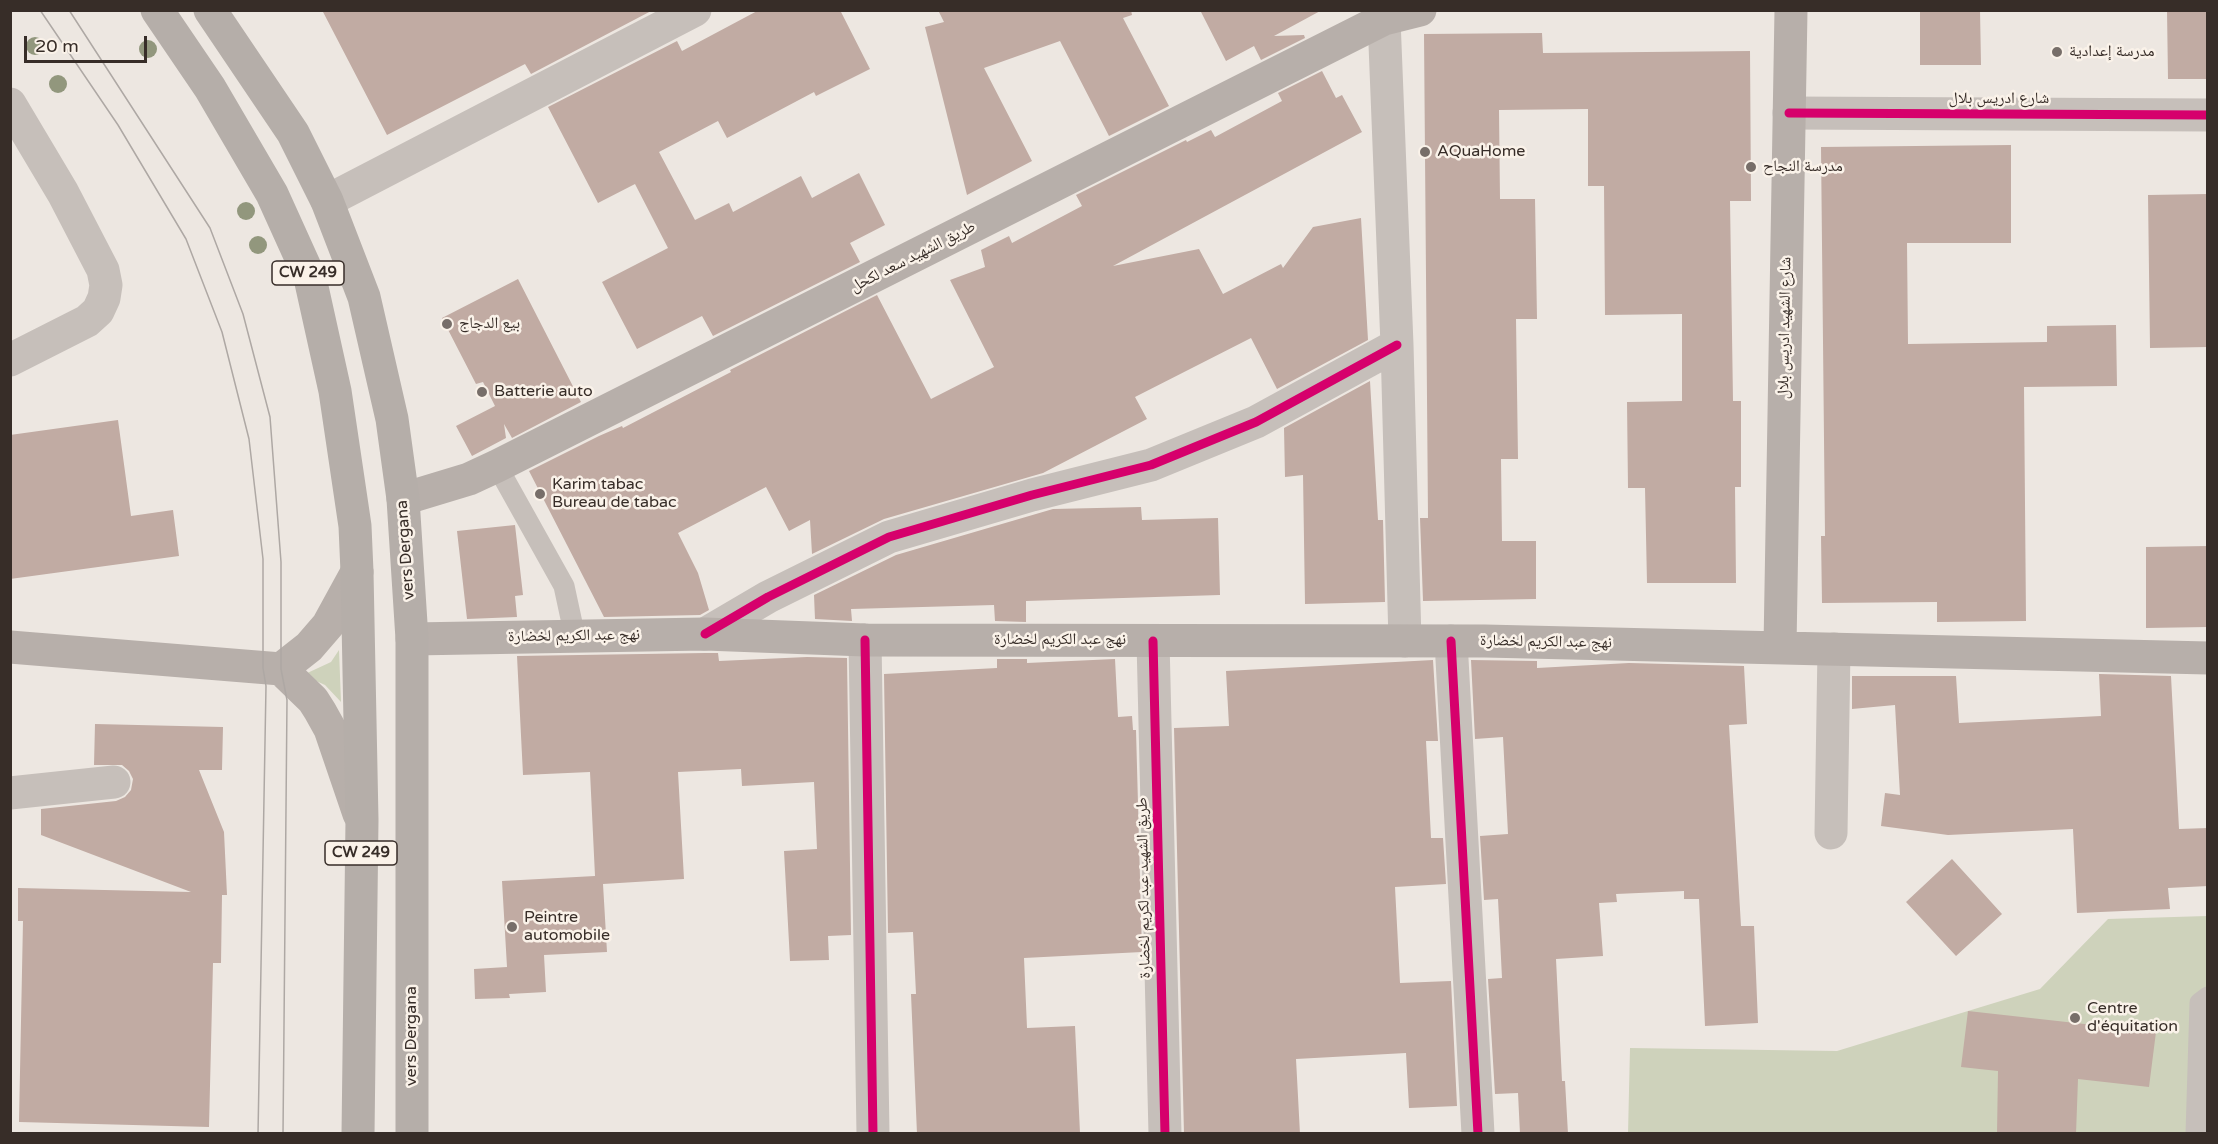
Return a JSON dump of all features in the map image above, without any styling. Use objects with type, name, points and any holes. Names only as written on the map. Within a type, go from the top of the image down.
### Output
[{"type":"main road","name":"CW 249","points":[[158,10],[210,88],[272,194],[310,278],[335,390],[355,526],[357,572],[362,820],[358,1134]]},
{"type":"main road","name":"vers Dergana","points":[[210,10],[293,133],[327,201],[364,297],[392,419],[403,499],[412,639],[412,1134]]},
{"type":"main road","name":"طريق الشهيد سعد لكحل","points":[[403,499],[468,479],[497,466],[1384,19],[1420,10]]},
{"type":"main road","name":"شارع الشهيد ادريس بلال","points":[[1780,646],[1791,10]]},
{"type":"main road","points":[[281,669],[309,647],[328,625],[357,572]]},
{"type":"main road","name":"نهج عبد الكريم لخضارة","points":[[412,639],[705,634],[865,640],[1451,641],[1780,646],[2208,658]]},
{"type":"main road","points":[[10,647],[281,669],[313,700],[330,729],[362,820]]},
{"type":"street","points":[[327,201],[695,10]]},
{"type":"street","points":[[1384,19],[1397,345],[1405,641]]},
{"type":"street","name":"شارع ادريس بلال","points":[[1789,113],[2208,115]]},
{"type":"street","points":[[10,360],[87,321],[98,311],[104,298],[106,285],[103,270],[14,114]]},
{"type":"street","points":[[705,634],[768,597],[889,537],[1032,495],[1151,465],[1256,422],[1397,345]]},
{"type":"street","points":[[865,640],[873,1134]]},
{"type":"street","name":"طريق الشهيد عبد لكريم لخضارة","points":[[1153,641],[1165,1134]]},
{"type":"street","points":[[1451,641],[1478,1134]]},
{"type":"street","points":[[1831,833],[1834,649]]},
{"type":"street","points":[[10,793],[114,782]]},
{"type":"lane","points":[[497,466],[564,586],[575,637]]},
{"type":"lane","points":[[2196,1134],[2200,1003],[2208,997]]},
{"type":"green space","points":[[339,650],[341,702],[325,685],[303,675],[331,662]]},
{"type":"green space","name":"Centre d'équitation","points":[[2207,916],[2207,1133],[1628,1134],[1630,1048],[1837,1051],[2040,989],[2108,919]]},
{"type":"building","points":[[322,10],[653,10],[531,74],[525,64],[387,135]]},
{"type":"building","points":[[759,10],[840,10],[870,69],[816,96],[814,92],[727,138],[718,121],[659,152],[695,220],[729,203],[733,212],[801,176],[812,198],[859,173],[885,225],[850,243],[860,262],[713,336],[702,316],[637,349],[602,282],[668,248],[635,184],[598,203],[548,107],[677,41],[682,51]]},
{"type":"building","points":[[938,10],[1131,10],[1132,15],[1123,18],[1169,106],[1109,136],[1060,41],[984,68],[1032,161],[967,195],[925,27],[944,22]]},
{"type":"building","points":[[1200,10],[1322,10],[1274,36],[1304,35],[1305,38],[1261,60],[1254,46],[1226,61]]},
{"type":"building","points":[[1920,10],[1980,10],[1981,65],[1920,65]]},
{"type":"building","points":[[2167,10],[2208,10],[2208,79],[2168,79]]},
{"type":"building","points":[[1542,33],[1543,53],[1750,51],[1751,201],[1730,201],[1733,401],[1741,401],[1741,487],[1735,487],[1736,583],[1647,583],[1645,488],[1628,488],[1627,402],[1682,401],[1682,314],[1605,315],[1604,186],[1588,186],[1588,109],[1499,110],[1500,199],[1535,199],[1537,319],[1516,319],[1518,459],[1501,459],[1502,541],[1536,541],[1536,599],[1423,601],[1420,518],[1428,518],[1424,34]]},
{"type":"building","points":[[1322,71],[1336,98],[1342,95],[1362,132],[1113,266],[1199,249],[1223,294],[1281,264],[1283,268],[1313,227],[1361,218],[1368,340],[1277,389],[1251,338],[1135,397],[1147,419],[1043,473],[884,519],[812,554],[810,520],[789,531],[766,487],[678,533],[698,573],[709,610],[700,615],[604,617],[529,471],[599,436],[622,426],[623,428],[877,295],[931,399],[994,367],[950,280],[985,267],[981,250],[1009,236],[1012,243],[1082,206],[1076,195],[1186,140],[1187,142],[1211,130],[1215,137],[1282,101],[1278,93]]},
{"type":"building","points":[[2011,145],[2011,243],[1907,243],[1908,344],[2047,342],[2047,326],[2116,325],[2117,386],[2024,387],[2026,621],[1937,622],[1937,602],[1822,603],[1821,536],[1825,536],[1821,147]]},
{"type":"building","points":[[2208,194],[2208,347],[2150,348],[2148,195]]},
{"type":"building","points":[[518,279],[581,402],[512,438],[504,424],[506,438],[472,456],[456,426],[495,406],[483,382],[476,384],[442,318]]},
{"type":"building","points":[[1370,381],[1378,520],[1383,520],[1385,602],[1305,604],[1303,475],[1285,477],[1284,428]]},
{"type":"building","points":[[118,420],[131,516],[173,510],[179,556],[10,579],[10,435]]},
{"type":"building","points":[[1141,507],[1142,520],[1218,518],[1220,595],[1026,601],[1026,622],[995,621],[994,605],[851,609],[852,621],[815,619],[814,595],[896,555],[1053,509]]},
{"type":"building","points":[[515,525],[523,595],[515,596],[517,617],[467,619],[457,531]]},
{"type":"building","points":[[2208,546],[2208,627],[2146,628],[2146,547]]},
{"type":"building","points":[[718,653],[719,661],[807,657],[847,658],[851,935],[828,936],[829,960],[790,961],[784,851],[817,849],[814,782],[742,786],[741,769],[678,772],[684,879],[603,884],[607,952],[544,955],[546,992],[509,994],[510,998],[475,999],[474,969],[507,967],[502,881],[595,876],[590,772],[523,775],[517,656]]},
{"type":"building","points":[[997,659],[1027,659],[1027,663],[1115,659],[1118,717],[1132,716],[1133,730],[1136,730],[1142,952],[1024,958],[1027,1028],[1075,1026],[1080,1133],[917,1134],[911,994],[916,994],[913,932],[888,933],[884,674],[997,668]]},
{"type":"building","points":[[1433,660],[1438,741],[1426,741],[1431,838],[1443,838],[1446,884],[1395,887],[1400,983],[1451,981],[1457,1106],[1409,1108],[1406,1053],[1296,1059],[1300,1134],[1184,1134],[1174,728],[1229,726],[1226,671]]},
{"type":"building","points":[[1471,660],[1537,661],[1537,668],[1629,663],[1744,666],[1747,724],[1729,725],[1741,926],[1754,926],[1758,1023],[1705,1026],[1699,899],[1684,899],[1684,891],[1616,894],[1617,902],[1599,903],[1603,956],[1556,959],[1562,1081],[1565,1081],[1568,1134],[1520,1134],[1518,1093],[1495,1094],[1488,979],[1502,978],[1498,899],[1484,900],[1480,836],[1508,834],[1503,737],[1475,739]]},
{"type":"building","points":[[2099,674],[2171,676],[2179,829],[2208,828],[2208,886],[2168,888],[2170,909],[2077,913],[2073,829],[1948,835],[1881,826],[1885,793],[1900,795],[1895,705],[1852,709],[1852,676],[1956,676],[1959,723],[2101,716]]},
{"type":"building","points":[[95,724],[223,727],[222,770],[199,770],[224,832],[227,895],[222,895],[221,963],[213,963],[209,1127],[19,1122],[23,921],[18,921],[18,888],[191,892],[41,835],[41,809],[116,801],[125,797],[131,790],[133,779],[122,765],[94,765]]},
{"type":"building","points":[[1952,859],[2002,914],[1956,956],[1906,902]]},
{"type":"building","points":[[1968,1011],[2156,1032],[2149,1087],[2078,1079],[2076,1134],[1997,1134],[1998,1071],[1961,1067]]},
{"type":"tram line","points":[[40,10],[118,125],[186,239],[222,332],[249,439],[263,559],[263,668],[266,686],[258,1134]]},
{"type":"tram line","points":[[69,10],[210,228],[243,314],[270,417],[281,562],[281,669],[287,700],[283,1134]]},
{"type":"cycle path","points":[[1789,113],[2208,115]]},
{"type":"cycle path","points":[[705,634],[768,597],[889,537],[1032,495],[1151,465],[1256,422],[1397,345]]},
{"type":"cycle path","points":[[865,640],[873,1134]]},
{"type":"cycle path","points":[[1153,641],[1165,1134]]},
{"type":"cycle path","points":[[1451,641],[1478,1134]]},
{"type":"place","name":"مدرسة إعدادية","points":[[2057,52]]},
{"type":"place","name":"AQuaHome","points":[[1425,152]]},
{"type":"place","name":"مدرسة النجاح","points":[[1751,167]]},
{"type":"place","name":"بيع الدجاج","points":[[447,324]]},
{"type":"place","name":"Batterie auto","points":[[482,392]]},
{"type":"place","name":"Karim tabac Bureau de tabac","points":[[540,494]]},
{"type":"place","name":"Peintre automobile","points":[[512,927]]},
{"type":"place","name":"Centre d'équitation","points":[[2075,1018]]}]
